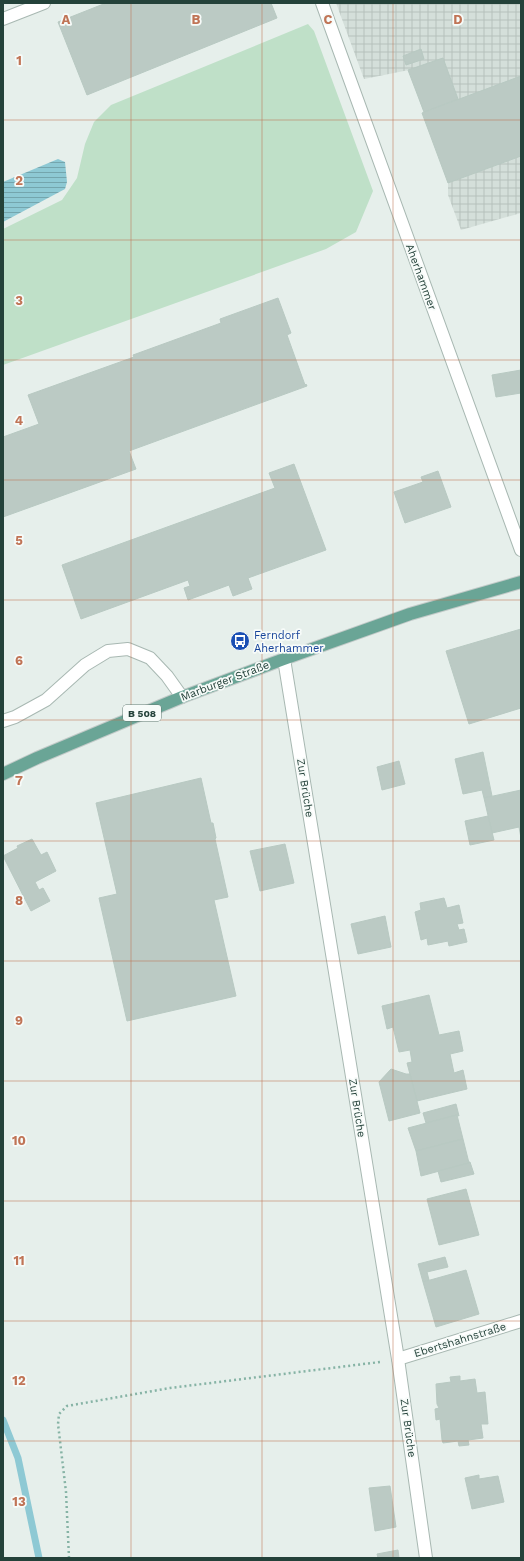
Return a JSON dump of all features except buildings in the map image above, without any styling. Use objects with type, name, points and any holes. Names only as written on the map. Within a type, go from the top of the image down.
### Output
[{"type":"main road","name":"Marburger Straße","points":[[3,774],[37,758],[182,697],[284,659],[410,614],[521,582]]},
{"type":"street","points":[[3,19],[44,3]]},
{"type":"street","name":"Aherhammer","points":[[322,3],[521,550]]},
{"type":"street","points":[[3,721],[15,717],[46,700],[85,665],[108,651],[128,649],[150,658],[167,676],[182,697]]},
{"type":"street","name":"Zur Brüche","points":[[284,659],[398,1359],[426,1558]]},
{"type":"street","name":"Ebertshahnstraße","points":[[398,1359],[521,1321]]},
{"type":"path","points":[[69,1558],[66,1492],[58,1424],[59,1414],[67,1406],[170,1388],[398,1359]]},
{"type":"shaded area","points":[[336,3],[521,3],[521,213],[461,230],[448,195],[448,183],[409,70],[364,79]]},
{"type":"green space","points":[[308,24],[314,31],[373,191],[356,232],[326,249],[3,365],[3,229],[62,200],[77,178],[85,144],[94,122],[111,105]]},
{"type":"water","points":[[58,159],[65,162],[67,182],[65,189],[3,222],[3,182]]},
{"type":"waterway","points":[[3,1420],[18,1458],[39,1558]]},
{"type":"place","name":"Ferndorf Aherhammer","points":[[240,641]]}]
